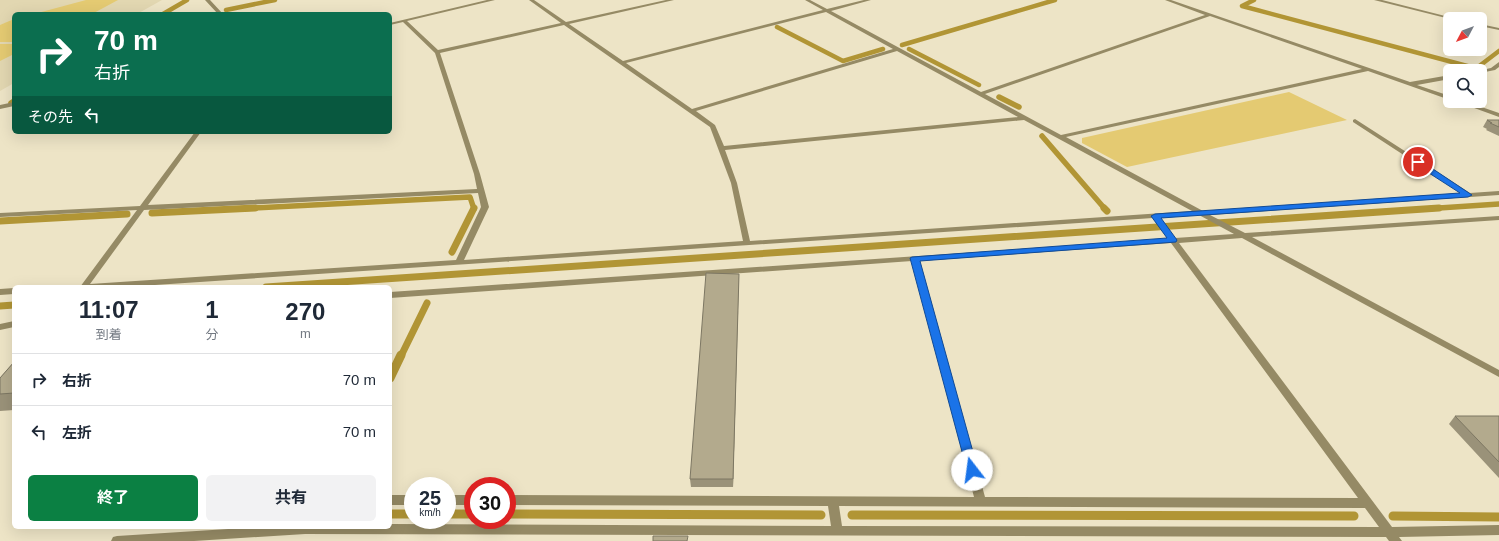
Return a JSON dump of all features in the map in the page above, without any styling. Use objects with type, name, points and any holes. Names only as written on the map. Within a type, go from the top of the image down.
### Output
[{"type":"street","points":[[207,0],[219,12]]},
{"type":"street","points":[[392,23],[492,0]]},
{"type":"street","points":[[531,0],[712,126],[734,183],[747,243]]},
{"type":"street","points":[[436,52],[672,0]]},
{"type":"street","points":[[807,0],[1228,229],[1499,374]]},
{"type":"street","points":[[621,63],[869,0]]},
{"type":"street","points":[[1167,0],[1443,96]]},
{"type":"street","points":[[1376,0],[1443,16]]},
{"type":"street","points":[[979,94],[1209,15]]},
{"type":"street","points":[[404,20],[436,52],[485,207],[459,262]]},
{"type":"street","points":[[1487,27],[1499,30]]},
{"type":"street","points":[[691,111],[898,49]]},
{"type":"street","points":[[1493,69],[1499,64]]},
{"type":"street","points":[[1487,70],[1493,69],[1499,71]]},
{"type":"street","points":[[1059,137],[1367,70]]},
{"type":"street","points":[[1410,84],[1443,78]]},
{"type":"street","points":[[0,107],[12,104]]},
{"type":"street","points":[[1478,108],[1499,115]]},
{"type":"street","points":[[721,148],[1024,118]]},
{"type":"street","points":[[1355,121],[1468,195]]},
{"type":"street","points":[[86,285],[197,134]]},
{"type":"street","points":[[0,215],[481,191]]},
{"type":"street","points":[[115,285],[747,243],[1203,215],[1499,193]]},
{"type":"street","points":[[1156,218],[1393,536]]},
{"type":"street","points":[[392,295],[915,258],[1170,237],[1241,236],[1499,218]]},
{"type":"street","points":[[915,258],[980,501]]},
{"type":"street","points":[[0,292],[12,291]]},
{"type":"street","points":[[0,327],[12,324]]},
{"type":"street","points":[[392,500],[404,500]]},
{"type":"street","points":[[516,500],[1368,503]]},
{"type":"street","points":[[833,501],[837,530]]},
{"type":"street","points":[[253,532],[260,529]]},
{"type":"street","points":[[117,541],[304,529],[837,530],[1393,536],[1499,530]]},
{"type":"shaded area","points":[[0,0],[162,0],[141,12],[12,12],[12,84],[0,91]]},
{"type":"shaded area","points":[[86,0],[118,0],[96,12],[41,12]]},
{"type":"shaded area","points":[[12,20],[12,42],[0,42],[0,25]]},
{"type":"shaded area","points":[[0,44],[12,44],[12,55],[0,61]]},
{"type":"shaded area","points":[[1289,92],[1347,120],[1127,167],[1082,143],[1082,138]]},
{"type":"building","points":[[1487,120],[1499,120],[1499,127],[1490,123],[1492,123]]},
{"type":"building","points":[[706,273],[739,274],[733,479],[690,479]]},
{"type":"building","points":[[12,364],[12,393],[0,394],[0,378]]},
{"type":"building","points":[[1455,416],[1499,416],[1499,462]]},
{"type":"building","points":[[653,536],[688,536],[687,541],[653,541]]},
{"type":"waterway","points":[[166,12],[187,0]]},
{"type":"waterway","points":[[226,10],[275,0]]},
{"type":"waterway","points":[[902,45],[1055,0]]},
{"type":"waterway","points":[[1254,0],[1242,6],[1460,64]]},
{"type":"waterway","points":[[777,27],[843,61],[883,49]]},
{"type":"waterway","points":[[909,49],[979,85]]},
{"type":"waterway","points":[[1482,64],[1499,51]]},
{"type":"waterway","points":[[999,97],[1019,107]]},
{"type":"waterway","points":[[1042,136],[1105,209]]},
{"type":"waterway","points":[[247,208],[470,197],[474,208]]},
{"type":"waterway","points":[[1439,208],[1499,204]]},
{"type":"waterway","points":[[152,213],[247,208]]},
{"type":"waterway","points":[[235,209],[247,208]]},
{"type":"waterway","points":[[247,208],[255,208]]},
{"type":"waterway","points":[[452,252],[474,208]]},
{"type":"waterway","points":[[297,285],[1439,208]]},
{"type":"waterway","points":[[1424,209],[1439,208]]},
{"type":"waterway","points":[[0,221],[127,214]]},
{"type":"waterway","points":[[401,356],[427,303]]},
{"type":"waterway","points":[[0,306],[12,305]]},
{"type":"waterway","points":[[392,374],[401,355]]},
{"type":"waterway","points":[[392,514],[404,514]]},
{"type":"waterway","points":[[456,514],[464,514]]},
{"type":"waterway","points":[[516,514],[821,515]]},
{"type":"waterway","points":[[852,515],[1354,516]]},
{"type":"waterway","points":[[1393,516],[1499,517]]},
{"type":"route","points":[[972,470],[915,258],[1173,240],[1155,216],[1468,195],[1418,162]]}]
